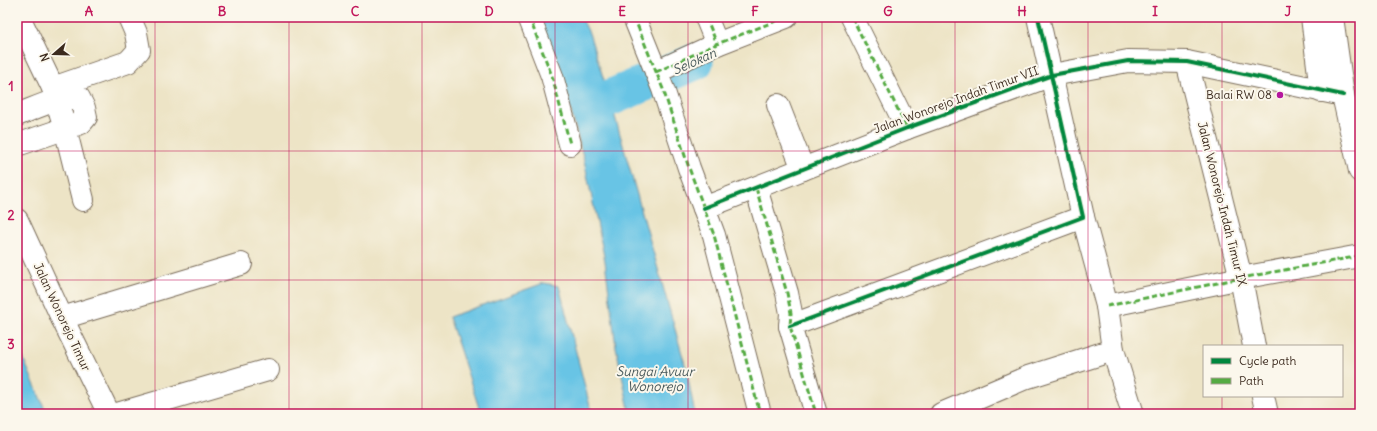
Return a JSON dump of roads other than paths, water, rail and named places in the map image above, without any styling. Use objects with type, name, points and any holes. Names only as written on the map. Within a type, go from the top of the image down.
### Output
[{"type":"street","points":[[19,17],[55,94]]},
{"type":"street","points":[[17,115],[55,94],[128,62],[139,50],[136,33],[129,17]]},
{"type":"street","points":[[529,17],[552,76],[570,144]]},
{"type":"street","points":[[634,17],[659,79],[714,235],[760,414]]},
{"type":"street","points":[[706,17],[716,44]]},
{"type":"street","points":[[659,79],[716,44],[784,17]]},
{"type":"street","name":"Jalan Wonorejo Indah Timur VII","points":[[852,17],[907,128]]},
{"type":"street","points":[[1038,17],[1052,75],[1082,217],[1107,306],[1113,350],[1133,414]]},
{"type":"street","points":[[1312,17],[1322,91]]},
{"type":"street","points":[[1332,17],[1343,95],[1360,171]]},
{"type":"street","name":"Jalan Wonorejo Indah Timur VII","points":[[704,208],[907,128],[1052,75],[1128,61],[1187,62],[1343,95]]},
{"type":"street","name":"Jalan Wonorejo Indah Timur IX","points":[[1187,62],[1240,278],[1254,345]]},
{"type":"street","points":[[17,144],[81,123],[86,117],[84,108],[79,98],[55,94]]},
{"type":"street","points":[[778,105],[803,169]]},
{"type":"street","points":[[65,128],[82,200]]},
{"type":"street","points":[[756,188],[787,293],[791,313],[790,326],[816,414]]},
{"type":"street","points":[[790,326],[1082,217]]},
{"type":"street","name":"Jalan Wonorejo Timur","points":[[17,220],[62,318],[109,414]]},
{"type":"street","points":[[1107,306],[1240,278],[1360,256]]},
{"type":"street","points":[[62,318],[241,264]]},
{"type":"street","points":[[941,414],[1028,377],[1113,350]]},
{"type":"street","points":[[117,414],[268,370]]},
{"type":"street","points":[[1263,397],[1267,414]]},
{"type":"water","name":"Sungai Avuur Wonorejo","points":[[538,17],[581,17],[589,33],[610,99],[686,368],[695,414],[630,414],[616,347],[605,261],[584,160],[562,77]]},
{"type":"water","points":[[544,283],[559,286],[592,414],[481,414],[449,317]]},
{"type":"water","points":[[17,343],[18,346],[47,414],[17,414]]},
{"type":"waterway","name":"Selokan","points":[[593,105],[695,62]]},
{"type":"place","name":"Balai RW 08","points":[[1280,95]]}]
